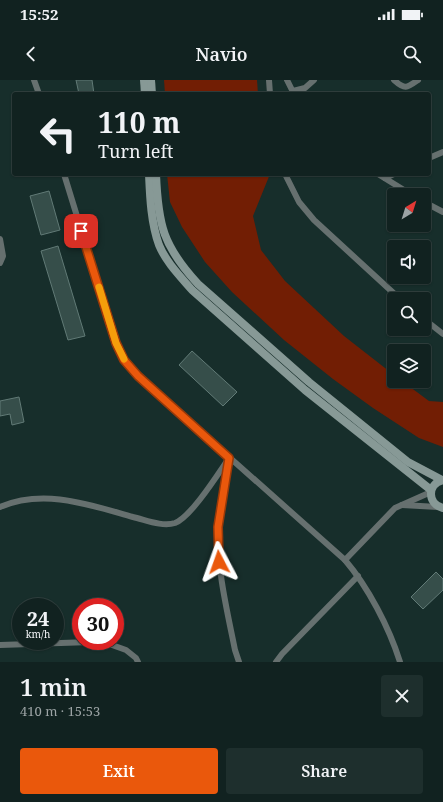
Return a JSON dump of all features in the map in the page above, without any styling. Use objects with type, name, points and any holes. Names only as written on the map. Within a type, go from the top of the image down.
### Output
[{"type":"street","points":[[34,80],[38,92]]},
{"type":"street","points":[[144,80],[146,92]]},
{"type":"street","points":[[151,80],[152,92]]},
{"type":"street","points":[[269,80],[270,92]]},
{"type":"street","points":[[287,80],[293,92]]},
{"type":"street","points":[[295,92],[305,88],[314,80]]},
{"type":"street","points":[[394,80],[404,88],[408,88],[418,80]]},
{"type":"street","points":[[431,157],[443,152]]},
{"type":"street","points":[[65,176],[116,343],[124,360],[138,376],[345,560],[369,592],[400,662]]},
{"type":"street","points":[[149,176],[151,208],[159,245],[176,272],[192,290],[305,390],[431,491]]},
{"type":"street","points":[[156,176],[161,224],[173,255],[181,266],[198,284],[309,382],[408,462],[443,480]]},
{"type":"street","points":[[286,176],[299,202],[314,220],[392,292]]},
{"type":"street","points":[[382,176],[399,188]]},
{"type":"street","points":[[385,178],[390,176]]},
{"type":"street","points":[[431,206],[443,212]]},
{"type":"street","points":[[0,239],[3,256],[0,263]]},
{"type":"street","points":[[431,325],[443,334]]},
{"type":"street","points":[[0,507],[10,503],[44,498],[74,500],[158,524],[174,523],[187,514],[229,458]]},
{"type":"street","points":[[229,458],[218,527],[218,549],[221,575],[232,635],[239,662]]},
{"type":"street","points":[[440,507],[432,500],[431,491],[435,483],[443,480]]},
{"type":"street","points":[[345,560],[385,518],[401,505],[431,491]]},
{"type":"street","points":[[401,505],[440,507]]},
{"type":"street","points":[[276,662],[358,576]]},
{"type":"street","points":[[0,645],[90,642],[112,645],[126,650],[136,658],[138,662]]},
{"type":"shaded area","points":[[164,80],[257,80],[258,92],[165,92]]},
{"type":"shaded area","points":[[167,176],[269,176],[253,216],[261,250],[285,281],[344,336],[387,370],[387,388],[411,388],[429,401],[443,402],[443,447],[419,438],[373,408],[333,379],[284,340],[232,292],[205,262],[182,227],[170,202]]},
{"type":"building","points":[[76,80],[92,80],[94,92],[79,92]]},
{"type":"building","points":[[49,191],[60,230],[41,235],[30,196]]},
{"type":"building","points":[[58,246],[85,336],[68,340],[41,251]]},
{"type":"building","points":[[192,351],[237,392],[223,406],[179,365]]},
{"type":"building","points":[[19,397],[24,422],[12,425],[10,414],[0,416],[0,401]]},
{"type":"building","points":[[436,572],[443,579],[443,590],[423,609],[411,597]]},
{"type":"slow traffic","points":[[99,287],[116,343],[124,359]]},
{"type":"route","points":[[81,231],[116,343],[124,360],[138,376],[229,458],[218,527],[219,562]]}]
